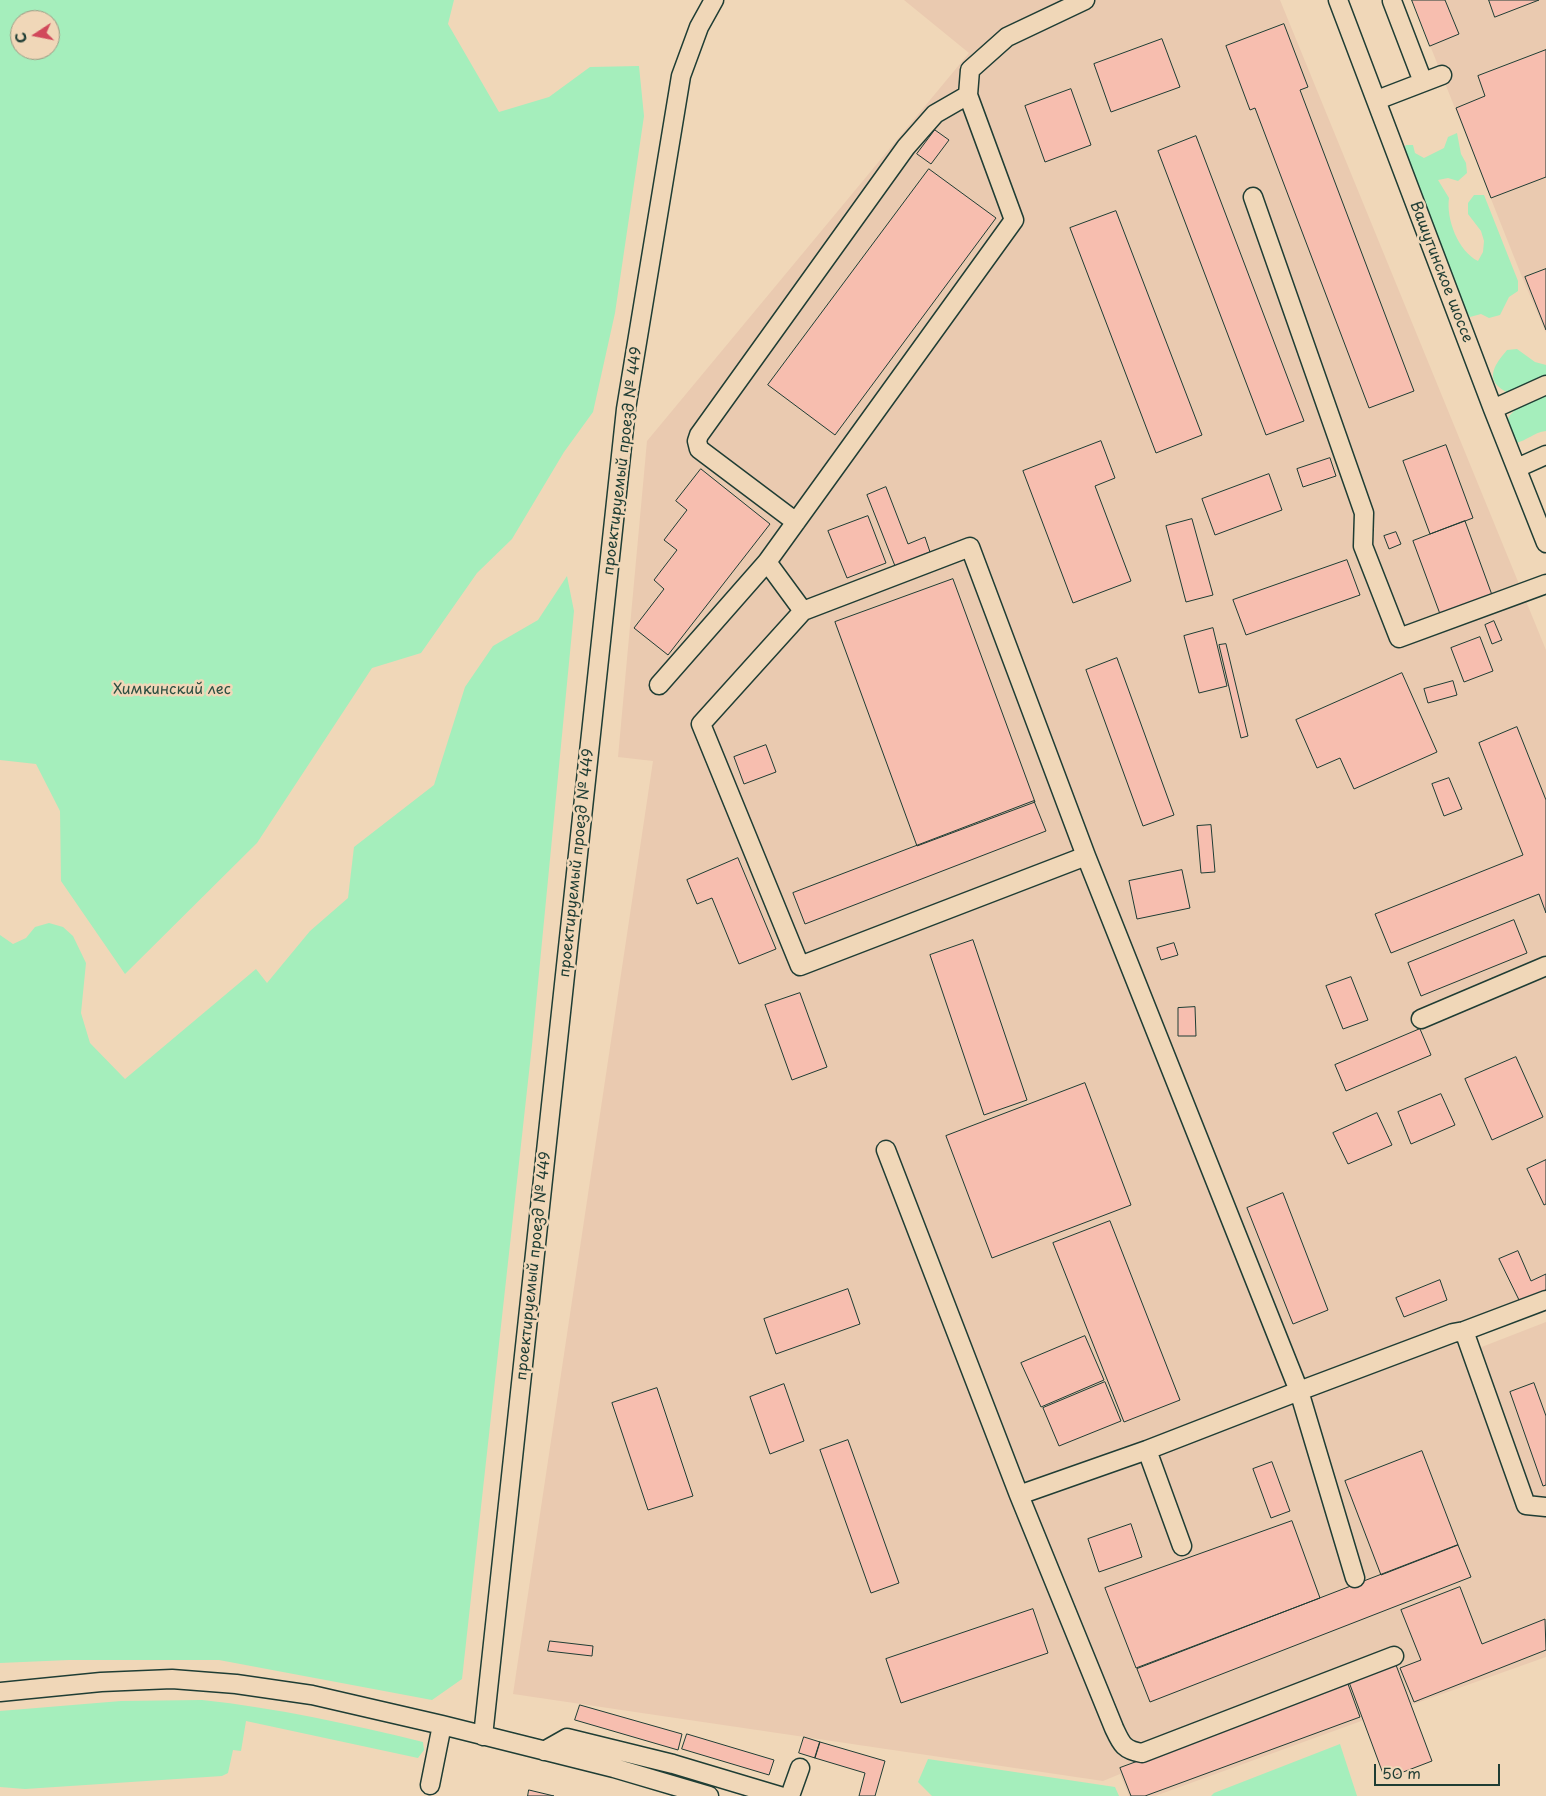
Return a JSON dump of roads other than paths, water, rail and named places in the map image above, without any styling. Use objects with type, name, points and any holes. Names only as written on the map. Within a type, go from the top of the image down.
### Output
[{"type":"street","name":"проектируемый проезд № 449","points":[[483,1736],[626,409],[680,76],[699,27],[714,0]]},
{"type":"street","points":[[659,685],[767,562],[1014,220],[968,95],[970,70],[1007,37],[1085,0]]},
{"type":"street","name":"Вашутинское шоссе","points":[[1338,0],[1493,409],[1546,543]]},
{"type":"street","points":[[1392,1],[1423,82]]},
{"type":"street","points":[[1377,100],[1442,75]]},
{"type":"street","points":[[796,522],[699,449],[697,441],[699,435],[906,147],[935,114],[968,95]]},
{"type":"street","points":[[1253,198],[1364,513],[1363,546],[1399,638],[1546,584]]},
{"type":"street","points":[[1493,409],[1546,385]]},
{"type":"street","points":[[1517,468],[1546,455]]},
{"type":"street","points":[[1086,856],[800,966],[701,724],[803,611],[970,546],[1086,856],[1299,1391],[1355,1578]]},
{"type":"street","points":[[767,562],[803,611]]},
{"type":"street","points":[[1421,1019],[1546,966]]},
{"type":"street","points":[[886,1150],[1019,1494],[1122,1745],[1131,1752],[1142,1754],[1394,1656]]},
{"type":"street","points":[[1019,1494],[1147,1450],[1453,1333],[1464,1331],[1546,1300]]},
{"type":"street","points":[[1464,1331],[1526,1505],[1546,1507]]},
{"type":"street","points":[[1147,1450],[1182,1546]]},
{"type":"street","points":[[0,1692],[100,1682],[172,1679],[236,1684],[312,1695],[544,1750],[614,1768],[708,1796]]},
{"type":"street","points":[[430,1785],[442,1725]]},
{"type":"street","points":[[544,1750],[567,1738],[673,1764],[780,1796]]},
{"type":"street","points":[[790,1796],[800,1768]]},
{"type":"park label","name":"Химкинский лес","points":[[172,690]]}]
